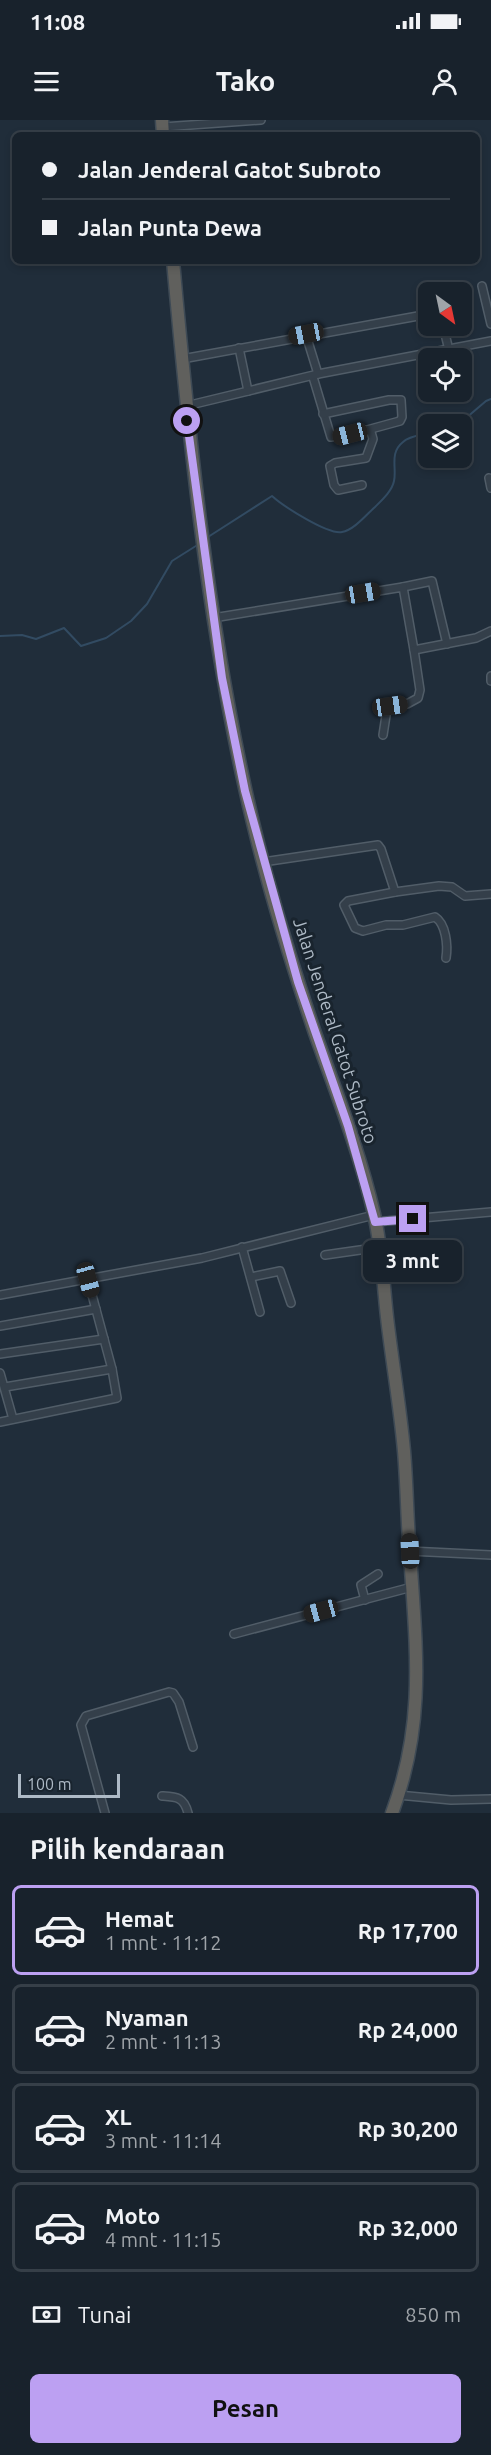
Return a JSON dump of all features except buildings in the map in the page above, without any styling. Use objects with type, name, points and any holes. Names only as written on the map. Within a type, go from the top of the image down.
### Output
[{"type":"highway","name":"Jalan Jenderal Gatot Subroto","points":[[174,264],[186,406],[202,540],[234,740],[263,862],[298,982],[348,1126],[381,1247],[385,1298],[404,1448],[416,1625],[416,1710],[413,1735],[392,1813]]},
{"type":"street","points":[[162,127],[261,120]]},
{"type":"street","points":[[482,286],[491,324]]},
{"type":"street","points":[[182,359],[306,334],[418,316]]},
{"type":"street","points":[[306,334],[323,414],[331,437],[400,421],[402,417],[401,400],[389,400],[323,414]]},
{"type":"street","points":[[458,348],[491,341]]},
{"type":"street","points":[[239,348],[248,391]]},
{"type":"street","points":[[186,406],[315,375],[418,356]]},
{"type":"street","points":[[362,485],[338,490],[334,486],[330,466],[335,463],[366,458],[373,439],[371,432],[367,430]]},
{"type":"street","points":[[489,478],[491,488]]},
{"type":"street","points":[[213,618],[432,581],[447,644]]},
{"type":"street","points":[[383,735],[387,709],[407,704],[418,698],[420,690],[403,586]]},
{"type":"street","points":[[414,651],[476,638],[491,631]]},
{"type":"street","points":[[491,676],[491,681]]},
{"type":"street","points":[[263,862],[378,846],[381,849],[394,892]]},
{"type":"street","points":[[446,958],[447,948],[441,924],[435,917],[404,925],[386,925],[363,931],[355,928],[344,905],[348,900],[439,886],[452,887],[465,896],[491,894]]},
{"type":"street","points":[[0,1295],[202,1258],[242,1247],[375,1219],[491,1212]]},
{"type":"street","points":[[242,1247],[260,1312]]},
{"type":"street","points":[[325,1255],[381,1247]]},
{"type":"street","points":[[251,1277],[280,1271],[291,1303]]},
{"type":"street","points":[[0,1422],[115,1399],[118,1396],[88,1280]]},
{"type":"street","points":[[0,1326],[96,1309]]},
{"type":"street","points":[[0,1354],[104,1339]]},
{"type":"street","points":[[3,1390],[112,1369]]},
{"type":"street","points":[[0,1373],[13,1419]]},
{"type":"street","points":[[410,1551],[491,1555]]},
{"type":"street","points":[[365,1599],[361,1585],[378,1574]]},
{"type":"street","points":[[234,1634],[412,1587]]},
{"type":"street","points":[[105,1813],[81,1725],[86,1716],[169,1692],[173,1693],[179,1702],[193,1747]]},
{"type":"street","points":[[398,1795],[451,1800],[491,1799]]},
{"type":"street","points":[[162,1796],[178,1797],[184,1801],[188,1813]]},
{"type":"waterway","points":[[471,414],[491,399]]},
{"type":"waterway","points":[[208,537],[272,496],[295,513],[317,525],[335,532],[346,531],[364,518],[384,498],[394,481],[396,451],[408,438],[418,435]]},
{"type":"waterway","points":[[0,636],[22,635],[36,639],[64,628],[81,646],[106,638],[131,621],[147,604],[172,561],[199,544]]},
{"type":"route","points":[[187,421],[222,678],[245,791],[263,862],[298,982],[348,1126],[375,1222],[413,1219]]}]
